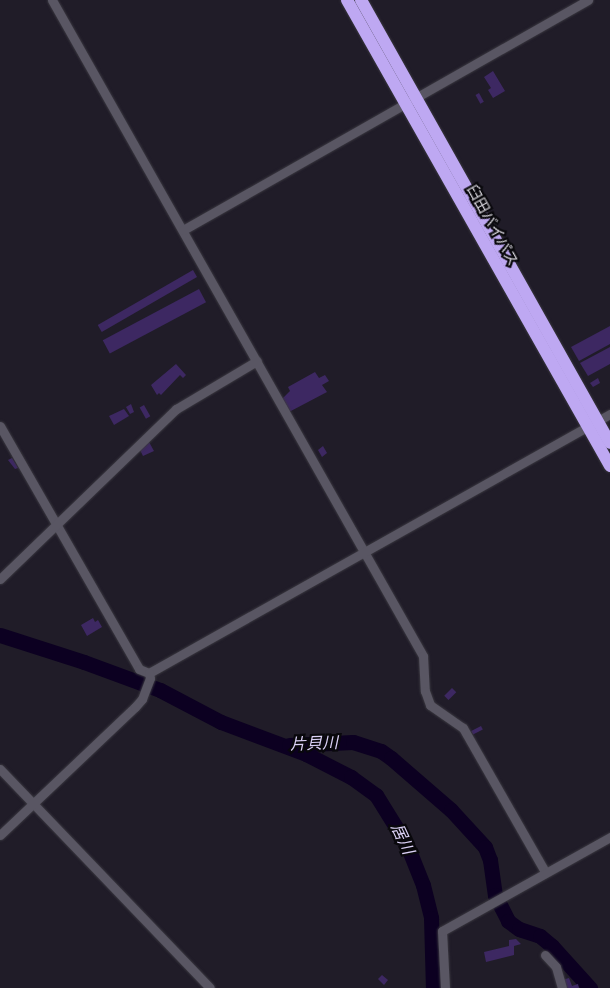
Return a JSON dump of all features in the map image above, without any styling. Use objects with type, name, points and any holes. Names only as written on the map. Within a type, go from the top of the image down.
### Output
[{"type":"highway","name":"臼田バイパス","points":[[347,0],[410,100],[593,423],[610,466]]},
{"type":"highway","name":"臼田バイパス","points":[[361,0],[410,100]]},
{"type":"highway","name":"臼田バイパス","points":[[593,423],[610,443]]},
{"type":"street","points":[[52,0],[423,656],[425,691],[430,705],[463,728],[545,872]]},
{"type":"street","points":[[183,230],[588,0]]},
{"type":"street","points":[[0,579],[176,409],[257,361]]},
{"type":"street","points":[[0,835],[135,707],[144,693],[150,676],[364,552],[610,414]]},
{"type":"street","points":[[0,426],[139,669],[150,676]]},
{"type":"street","points":[[0,769],[210,988]]},
{"type":"street","points":[[445,988],[442,931],[610,837]]},
{"type":"street","points":[[545,955],[556,967],[562,988]]},
{"type":"building","points":[[493,71],[505,91],[493,98],[488,90],[491,88],[484,77]]},
{"type":"building","points":[[479,93],[484,102],[480,104],[476,95]]},
{"type":"building","points":[[193,270],[197,277],[102,332],[98,325]]},
{"type":"building","points":[[199,289],[206,302],[110,353],[103,340]]},
{"type":"building","points":[[610,326],[610,344],[579,361],[571,347]]},
{"type":"building","points":[[610,347],[610,364],[588,376],[580,363]]},
{"type":"building","points":[[176,364],[186,375],[183,378],[180,375],[161,395],[159,393],[157,395],[151,385]]},
{"type":"building","points":[[315,372],[319,378],[325,375],[329,381],[322,385],[327,392],[289,412],[282,399],[290,391],[288,387]]},
{"type":"building","points":[[598,378],[600,383],[593,387],[590,383]]},
{"type":"building","points":[[131,404],[134,412],[130,414],[126,407]]},
{"type":"building","points":[[144,405],[150,416],[146,419],[140,407]]},
{"type":"building","points":[[124,409],[129,416],[114,425],[109,416]]},
{"type":"building","points":[[149,442],[154,451],[143,456],[139,448]]},
{"type":"building","points":[[323,446],[327,453],[322,457],[318,450]]},
{"type":"building","points":[[12,458],[18,468],[15,469],[8,460]]},
{"type":"building","points":[[93,618],[95,622],[98,620],[102,627],[87,636],[81,625]]},
{"type":"building","points":[[452,688],[456,692],[448,700],[444,696]]},
{"type":"building","points":[[481,726],[483,730],[473,735],[471,731]]},
{"type":"building","points":[[516,939],[521,944],[514,946],[514,955],[486,962],[484,952],[509,946],[509,940]]},
{"type":"building","points":[[382,975],[388,980],[384,985],[378,979]]},
{"type":"building","points":[[569,978],[572,986],[578,984],[579,988],[564,988],[562,980]]},
{"type":"waterway","name":"片貝川","points":[[0,635],[84,662],[160,690],[221,722],[306,754],[351,777],[376,795],[407,845],[423,885],[431,918],[433,988]]},
{"type":"waterway","name":"片貝川","points":[[289,745],[353,742],[381,751],[391,758],[451,810],[485,847],[490,860],[495,895],[508,921],[519,929],[540,936],[552,946],[590,988]]},
{"type":"water label","name":"居川","points":[[402,839]]}]
